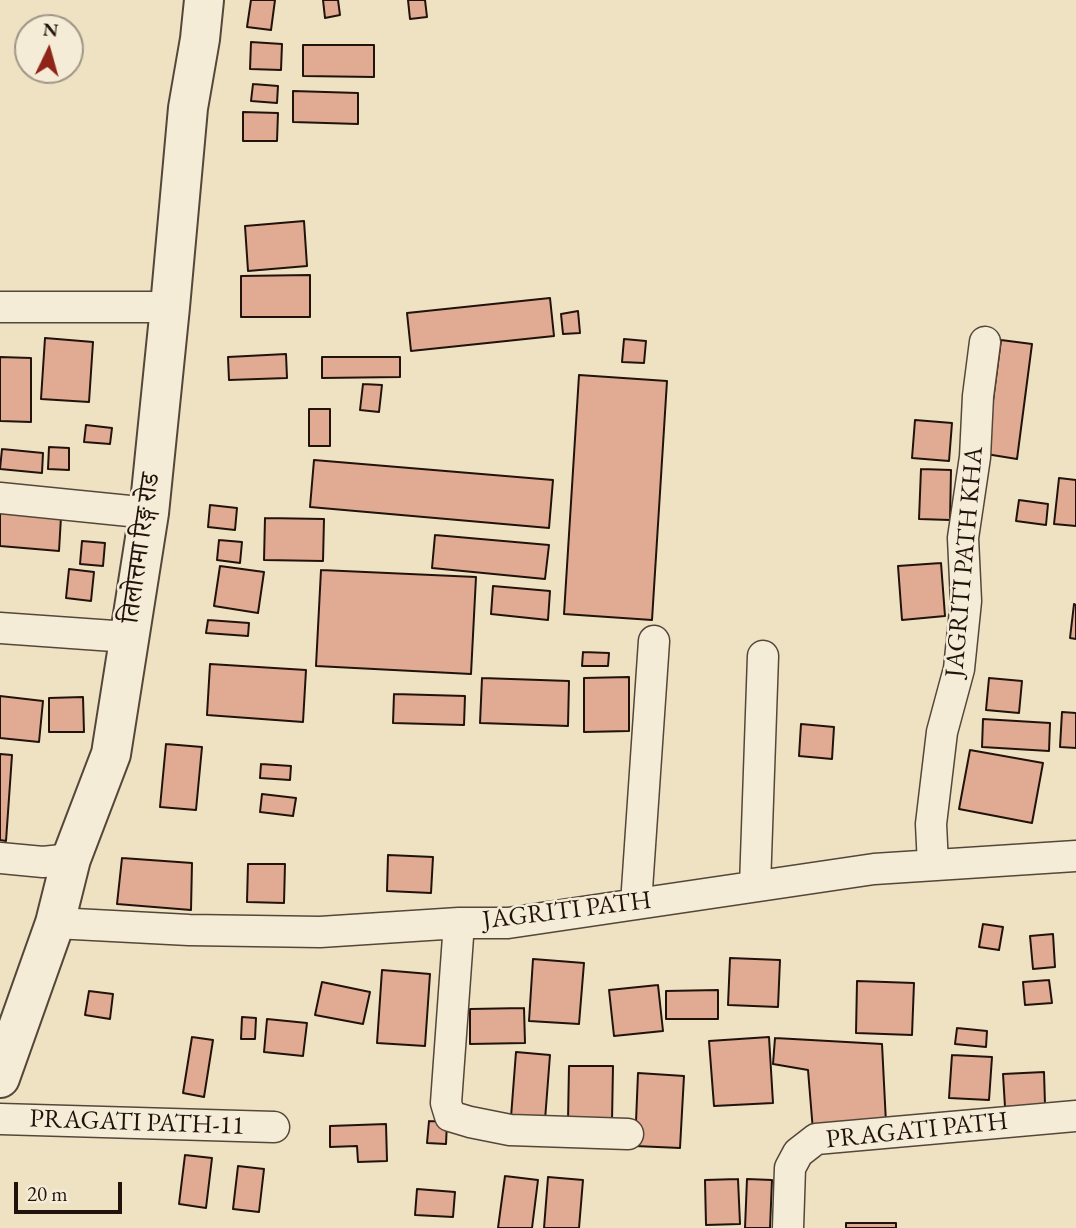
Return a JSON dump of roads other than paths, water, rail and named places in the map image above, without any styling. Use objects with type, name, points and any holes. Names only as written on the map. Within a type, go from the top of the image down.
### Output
[{"type":"street","name":"तिलोत्तमा रिङ्ग रोड","points":[[0,1078],[55,923],[71,859],[111,754],[149,513],[188,108],[204,0]]},
{"type":"street","points":[[0,307],[170,307]]},
{"type":"street","name":"JAGRITI PATH KHA","points":[[933,865],[931,824],[942,732],[959,669],[966,601],[963,538],[975,457],[978,396],[985,342]]},
{"type":"street","points":[[0,498],[149,513]]},
{"type":"street","points":[[0,628],[128,637]]},
{"type":"street","points":[[636,904],[654,641]]},
{"type":"street","points":[[755,886],[763,656]]},
{"type":"street","name":"JAGRITI PATH","points":[[55,923],[189,930],[320,932],[459,923],[508,923],[874,869],[1076,856]]},
{"type":"street","points":[[0,858],[43,862],[71,859]]},
{"type":"street","points":[[459,923],[446,1103],[450,1116],[510,1130],[628,1134]]},
{"type":"street","name":"PRAGATI PATH","points":[[788,1228],[790,1168],[798,1153],[816,1139],[1076,1116]]},
{"type":"street","name":"PRAGATI PATH-11","points":[[0,1119],[274,1127]]}]
